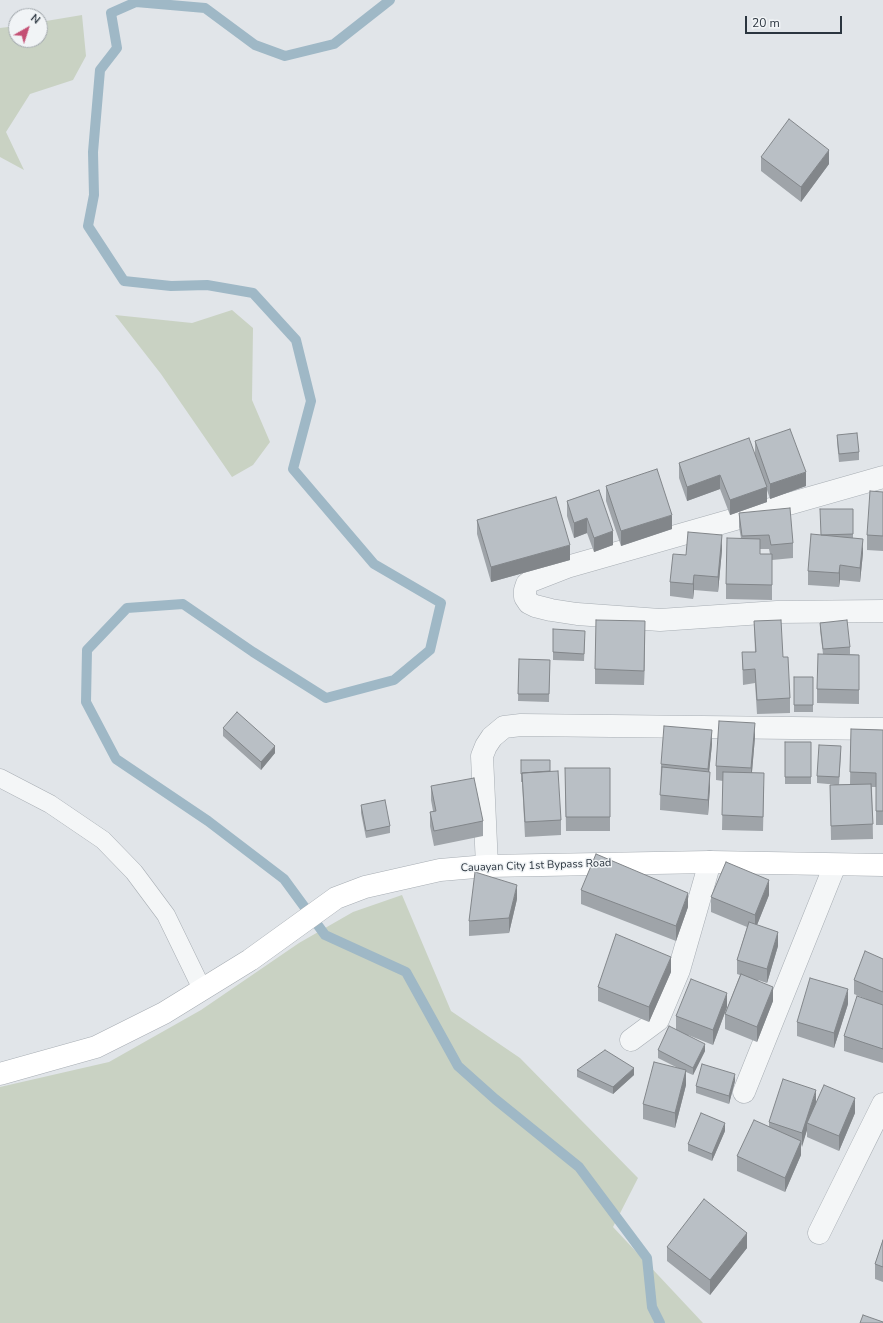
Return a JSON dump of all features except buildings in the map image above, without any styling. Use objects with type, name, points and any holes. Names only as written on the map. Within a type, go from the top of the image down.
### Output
[{"type":"main road","name":"Cauayan City 1st Bypass Road","points":[[0,1074],[96,1047],[164,1013],[250,960],[336,898],[365,887],[440,870],[487,866],[710,862],[883,865]]},
{"type":"street","points":[[883,476],[567,567],[531,581],[527,584],[525,590],[525,597],[529,603],[551,610],[577,614],[660,620],[777,612],[883,611]]},
{"type":"street","points":[[851,486],[883,491]]},
{"type":"street","points":[[487,866],[482,756],[492,737],[504,727],[521,725],[883,729]]},
{"type":"street","points":[[631,1040],[658,1020],[679,970],[710,862]]},
{"type":"street","points":[[744,1092],[835,865]]},
{"type":"street","points":[[819,1233],[883,1104]]},
{"type":"lane","points":[[0,778],[50,804],[103,840],[134,872],[166,915],[202,989]]},
{"type":"green space","points":[[82,15],[86,56],[73,80],[30,94],[6,132],[24,170],[0,157],[0,28],[8,27],[8,48],[48,48],[48,21]]},
{"type":"green space","points":[[232,310],[253,328],[252,400],[270,442],[253,465],[232,477],[161,374],[115,315],[192,323]]},
{"type":"green space","points":[[402,895],[451,1011],[520,1058],[638,1178],[613,1227],[703,1323],[0,1323],[0,1087],[109,1062],[201,1010],[299,943],[353,912]]},
{"type":"waterway","points":[[390,0],[334,44],[285,56],[255,45],[205,8],[136,2],[111,13],[117,48],[100,70],[93,152],[94,195],[88,226],[124,281],[171,286],[207,285],[253,293],[296,340],[311,401],[293,469],[374,564],[441,603],[430,650],[394,680],[326,698],[253,652],[183,604],[127,608],[87,650],[86,702],[116,759],[208,821],[284,879],[325,935],[406,972],[458,1066],[495,1099],[579,1167],[647,1258],[652,1307],[660,1323]]}]
